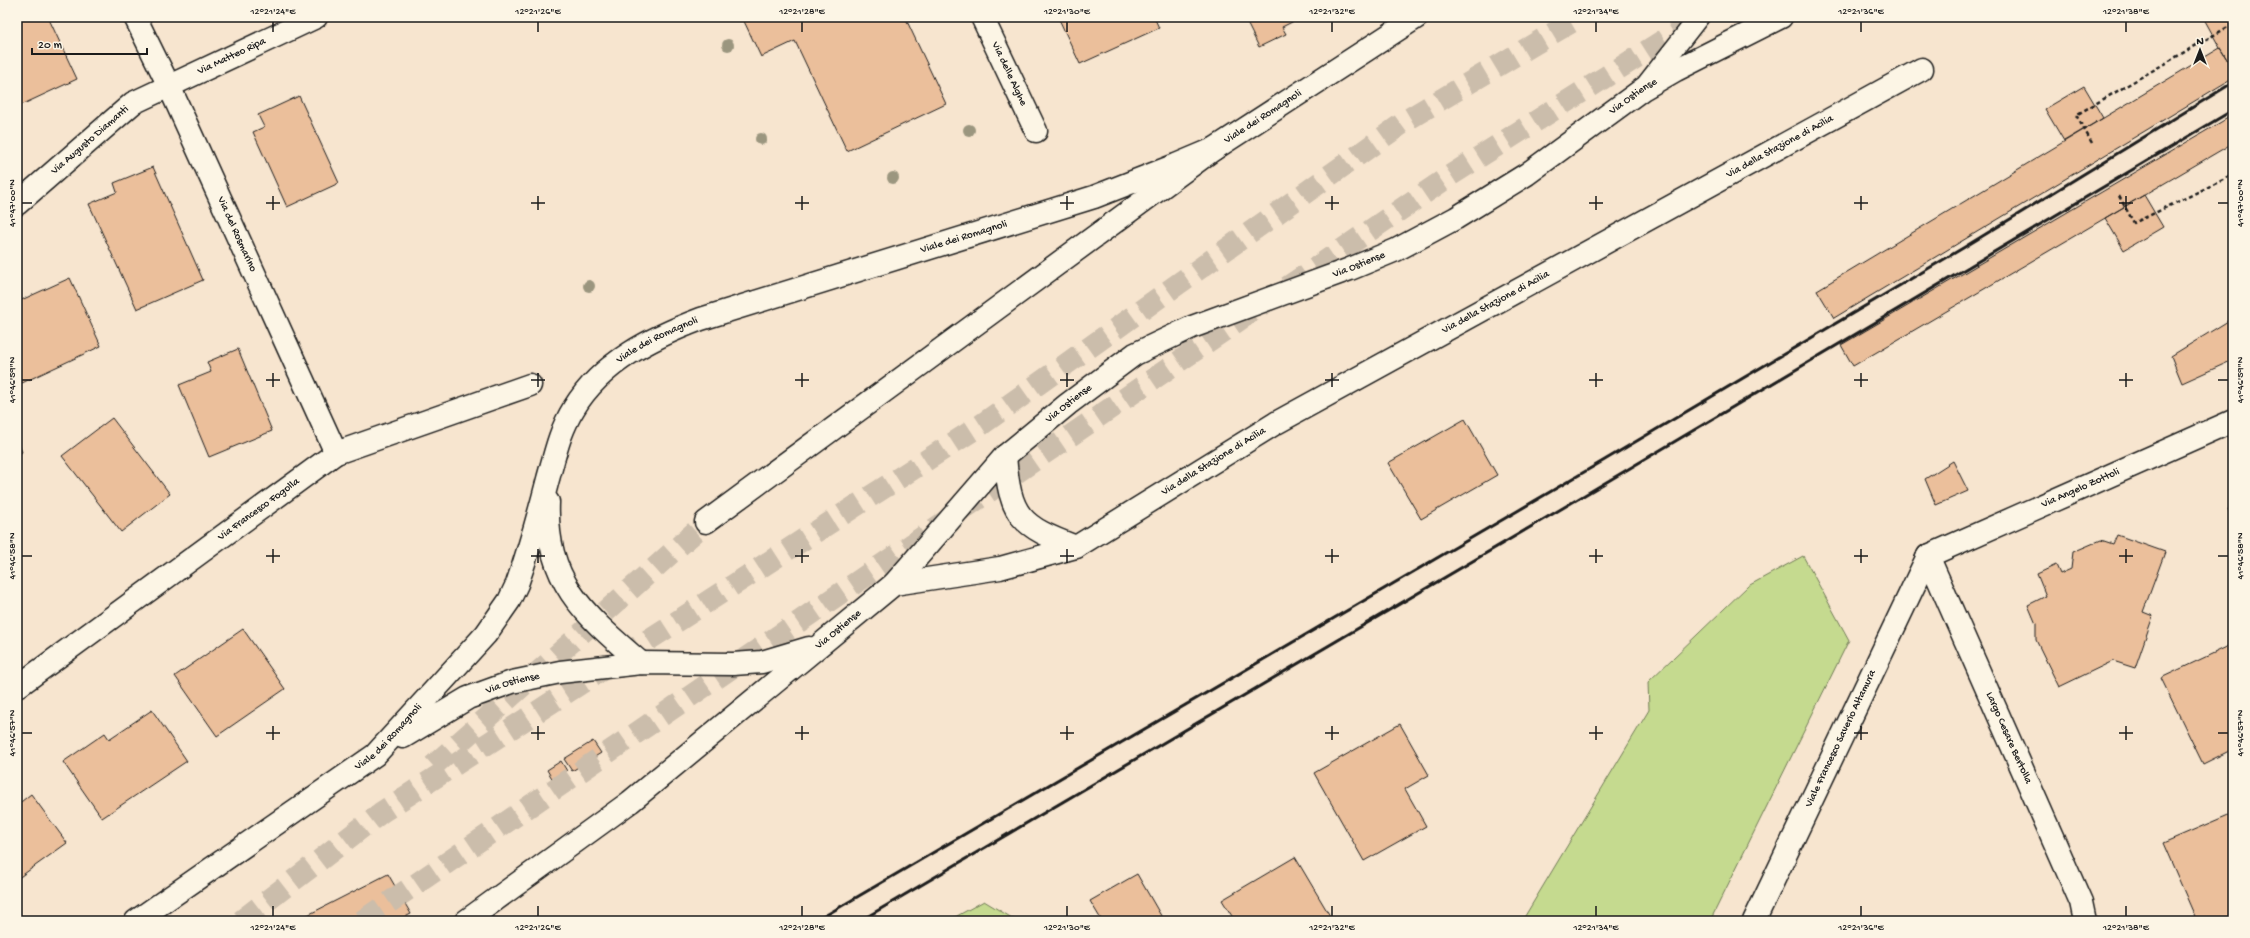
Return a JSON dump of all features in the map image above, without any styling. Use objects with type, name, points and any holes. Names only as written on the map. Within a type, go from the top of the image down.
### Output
[{"type":"main road","name":"Via del Rosmarino","points":[[135,17],[169,86],[336,453]]},
{"type":"main road","name":"Via Matteo Ripa","points":[[169,86],[316,17]]},
{"type":"main road","name":"Via delle Alghe","points":[[982,17],[1036,131]]},
{"type":"main road","name":"Viale dei Romagnoli","points":[[136,921],[375,755],[486,634],[509,601],[523,568],[560,435],[574,407],[584,393],[604,372],[646,342],[702,319],[1094,197],[1214,149],[1417,17]]},
{"type":"main road","name":"Via Ostiense","points":[[375,755],[450,706],[500,685],[560,672],[640,662],[733,664],[762,662],[822,644],[894,584],[1005,456],[1068,404],[1135,354],[1192,326],[1350,269],[1396,250],[1456,218],[1527,174],[1643,89],[1676,70],[1781,17]]},
{"type":"main road","name":"Via della Stazione di Acilia","points":[[894,584],[1000,568],[1076,547],[1276,423],[1922,69]]},
{"type":"main road","name":"Via Augusto Diamanti","points":[[17,204],[133,103],[169,86]]},
{"type":"main road","points":[[706,522],[1214,149]]},
{"type":"main road","name":"Via Francesco Fogolla","points":[[17,688],[336,453],[530,385]]},
{"type":"main road","name":"Via Angelo Zottoli","points":[[1928,556],[2233,421]]},
{"type":"main road","points":[[1005,456],[1009,487],[1021,517],[1041,533],[1076,547]]},
{"type":"main road","name":"Viale dei Romagnoli","points":[[549,477],[550,536],[562,579],[579,605],[599,627],[640,662]]},
{"type":"main road","name":"Viale Francesco Saverio Altamura","points":[[1754,921],[1928,556]]},
{"type":"main road","name":"Largo Cesare Bertolla","points":[[1928,556],[2080,902],[2085,921]]},
{"type":"main road","points":[[466,921],[630,802],[822,644]]},
{"type":"lane","points":[[1643,89],[1699,17]]},
{"type":"path","points":[[2092,143],[2076,115],[2233,24]]},
{"type":"path","points":[[2119,196],[2134,223],[2233,175]]},
{"type":"green space","points":[[1803,556],[1849,640],[1710,921],[1522,921],[1649,710],[1648,682],[1748,586]]},
{"type":"green space","points":[[984,901],[1017,921],[948,921]]},
{"type":"building","points":[[17,17],[48,17],[77,79],[17,107]]},
{"type":"building","points":[[742,17],[905,17],[946,104],[847,151],[795,41],[761,57]]},
{"type":"building","points":[[1058,17],[1154,17],[1159,28],[1080,64]]},
{"type":"building","points":[[1244,17],[1302,17],[1282,27],[1286,34],[1259,47]]},
{"type":"building","points":[[2203,17],[2233,17],[2233,69],[2220,48]]},
{"type":"building","points":[[2220,48],[2233,69],[2233,78],[1834,318],[1817,290]]},
{"type":"building","points":[[2084,86],[2103,118],[2064,141],[2045,109]]},
{"type":"building","points":[[299,96],[339,183],[287,207],[253,132],[264,127],[258,115]]},
{"type":"building","points":[[2233,115],[2233,143],[1853,366],[1841,345]]},
{"type":"building","points":[[153,167],[203,280],[137,309],[89,204],[117,192],[114,183]]},
{"type":"building","points":[[2144,195],[2163,227],[2124,250],[2105,218]]},
{"type":"building","points":[[70,278],[101,346],[22,383],[17,372],[17,302]]},
{"type":"building","points":[[2233,318],[2233,360],[2182,383],[2171,356]]},
{"type":"building","points":[[238,349],[272,431],[209,457],[179,385],[211,372],[207,362]]},
{"type":"building","points":[[112,418],[170,494],[121,532],[62,456]]},
{"type":"building","points":[[1465,419],[1497,475],[1421,519],[1388,463]]},
{"type":"building","points":[[17,440],[22,452],[17,456]]},
{"type":"building","points":[[1953,461],[1968,491],[1936,505],[1925,479]]},
{"type":"building","points":[[2233,506],[2233,520],[2228,509]]},
{"type":"building","points":[[2117,535],[2165,552],[2143,612],[2153,616],[2135,668],[2113,661],[2059,687],[2036,640],[2036,624],[2028,605],[2046,596],[2037,574],[2056,565],[2060,574],[2071,569],[2073,552],[2101,540],[2113,544]]},
{"type":"building","points":[[243,629],[285,689],[217,736],[175,676]]},
{"type":"building","points":[[2233,644],[2233,749],[2203,764],[2161,678]]},
{"type":"building","points":[[152,710],[187,761],[102,818],[63,762],[105,733],[109,739]]},
{"type":"building","points":[[1400,724],[1429,775],[1405,789],[1426,826],[1364,861],[1314,773]]},
{"type":"building","points":[[593,741],[601,753],[572,771],[564,759]]},
{"type":"building","points":[[561,761],[567,771],[553,780],[547,770]]},
{"type":"building","points":[[31,794],[67,843],[17,879],[17,805]]},
{"type":"building","points":[[2233,813],[2233,867],[2230,868],[2233,875],[2233,921],[2197,921],[2163,843]]},
{"type":"building","points":[[1295,857],[1333,921],[1235,921],[1222,900]]},
{"type":"building","points":[[388,874],[411,914],[397,921],[296,921]]},
{"type":"building","points":[[1137,874],[1164,921],[1102,921],[1090,901]]},
{"type":"tunnel","points":[[241,921],[382,812],[981,425],[1410,118],[1580,17]]},
{"type":"tunnel","points":[[362,921],[1451,175],[1700,17]]},
{"type":"tunnel","points":[[433,766],[706,522]]},
{"type":"railway","points":[[816,921],[1603,461],[1963,248],[2229,85]]},
{"type":"railway","points":[[860,921],[1556,512],[2233,110]]}]
